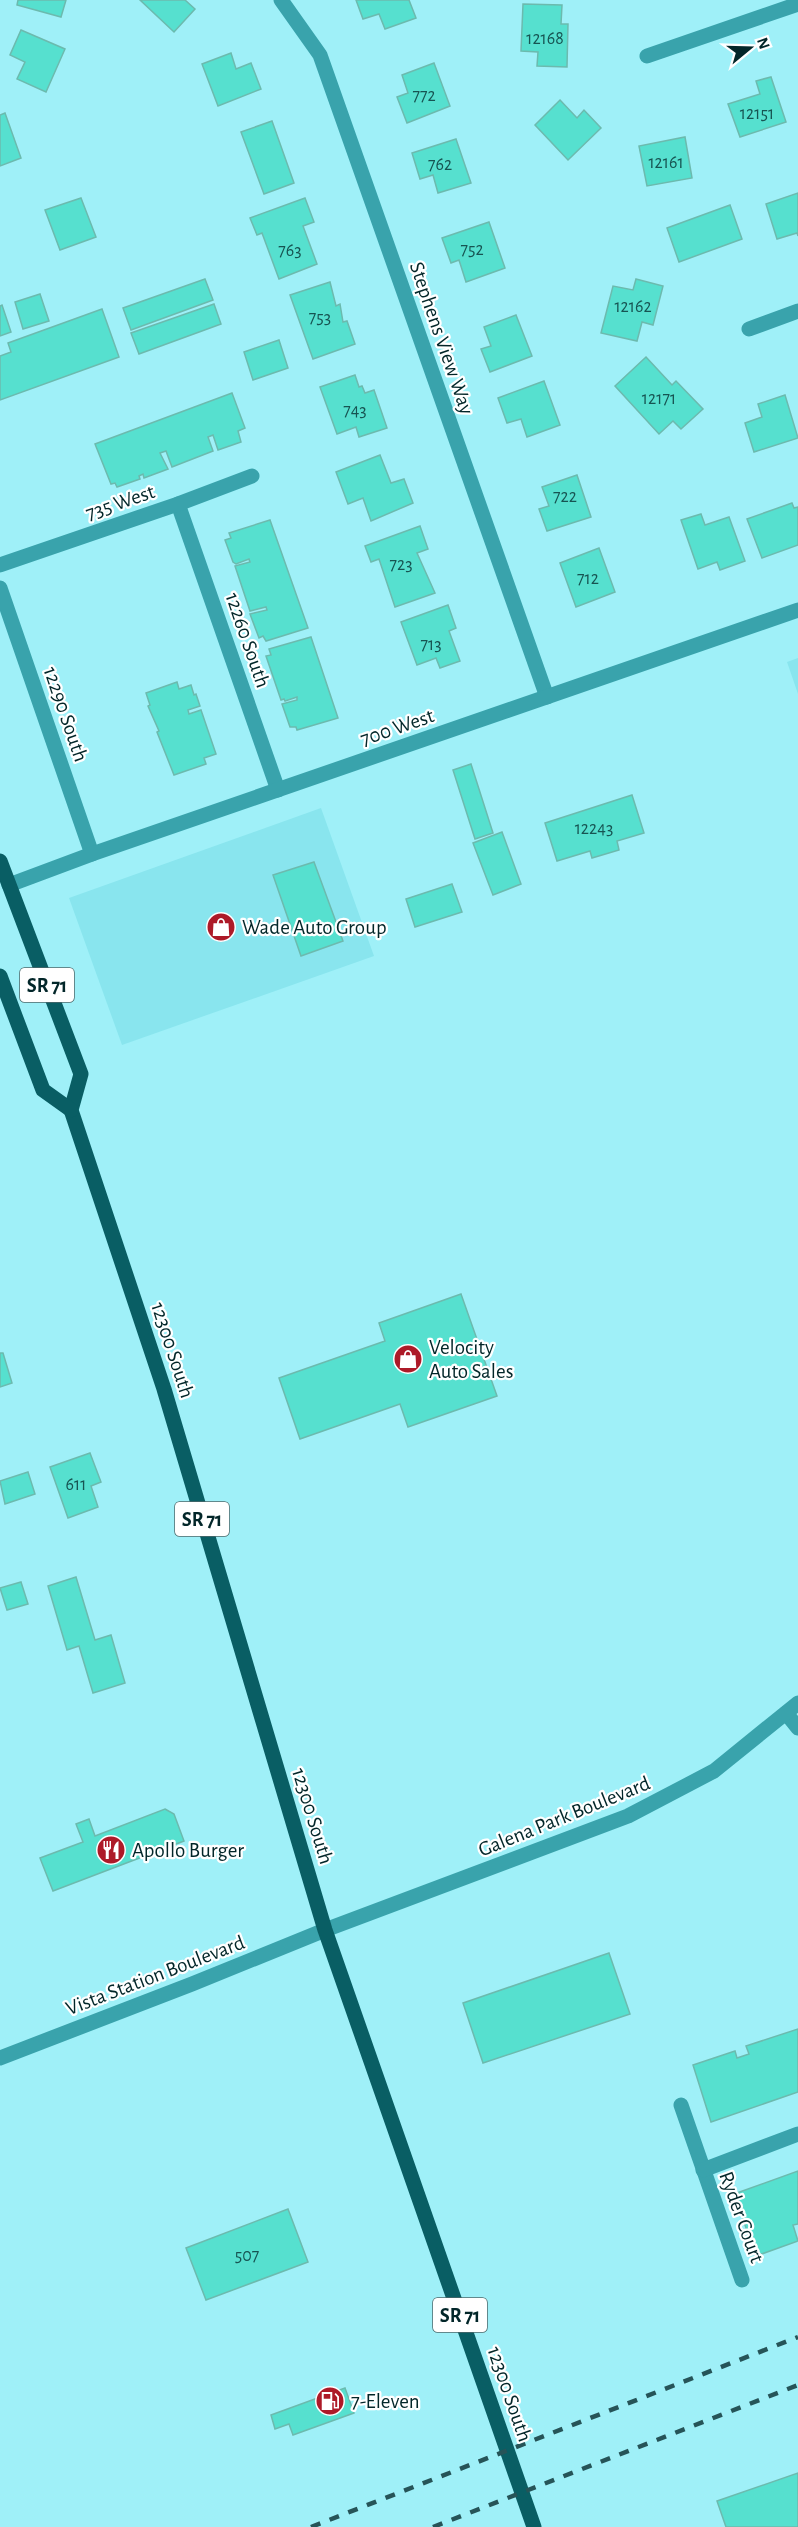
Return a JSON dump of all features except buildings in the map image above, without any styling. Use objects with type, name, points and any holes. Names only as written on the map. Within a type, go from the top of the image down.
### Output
[{"type":"main road","name":"SR 71","points":[[0,861],[81,1074],[72,1110],[43,1090],[0,976]]},
{"type":"main road","name":"12300 South","points":[[72,1110],[164,1389],[325,1930],[534,2527]]},
{"type":"street","name":"Stephens View Way","points":[[281,0],[320,55],[547,697]]},
{"type":"street","points":[[647,56],[798,4]]},
{"type":"street","points":[[749,329],[798,311]]},
{"type":"street","name":"735 West","points":[[0,565],[252,476]]},
{"type":"street","name":"12260 South","points":[[178,504],[278,790]]},
{"type":"street","name":"12290 South","points":[[0,588],[92,854]]},
{"type":"street","name":"700 West","points":[[9,885],[92,854],[798,610]]},
{"type":"street","points":[[792,1708],[798,1728]]},
{"type":"street","name":"Galena Park Boulevard","points":[[325,1930],[628,1816],[714,1772],[792,1708]]},
{"type":"street","name":"Vista Station Boulevard","points":[[0,2058],[325,1930]]},
{"type":"street","name":"Ryder Court","points":[[681,2105],[742,2280]]},
{"type":"street","name":"Ryder Court","points":[[703,2170],[798,2134]]},
{"type":"shaded area","points":[[798,658],[798,694],[787,662]]},
{"type":"shaded area","name":"Wade Auto Group","points":[[321,808],[374,956],[122,1045],[69,898]]},
{"type":"railway","points":[[311,2527],[798,2337]]},
{"type":"railway","points":[[433,2527],[798,2385]]},
{"type":"place","name":"Wade Auto Group","points":[[221,927]]},
{"type":"place","name":"Velocity Auto Sales","points":[[408,1359]]},
{"type":"place","name":"Apollo Burger","points":[[111,1850]]},
{"type":"place","name":"7-Eleven","points":[[330,2401]]}]
